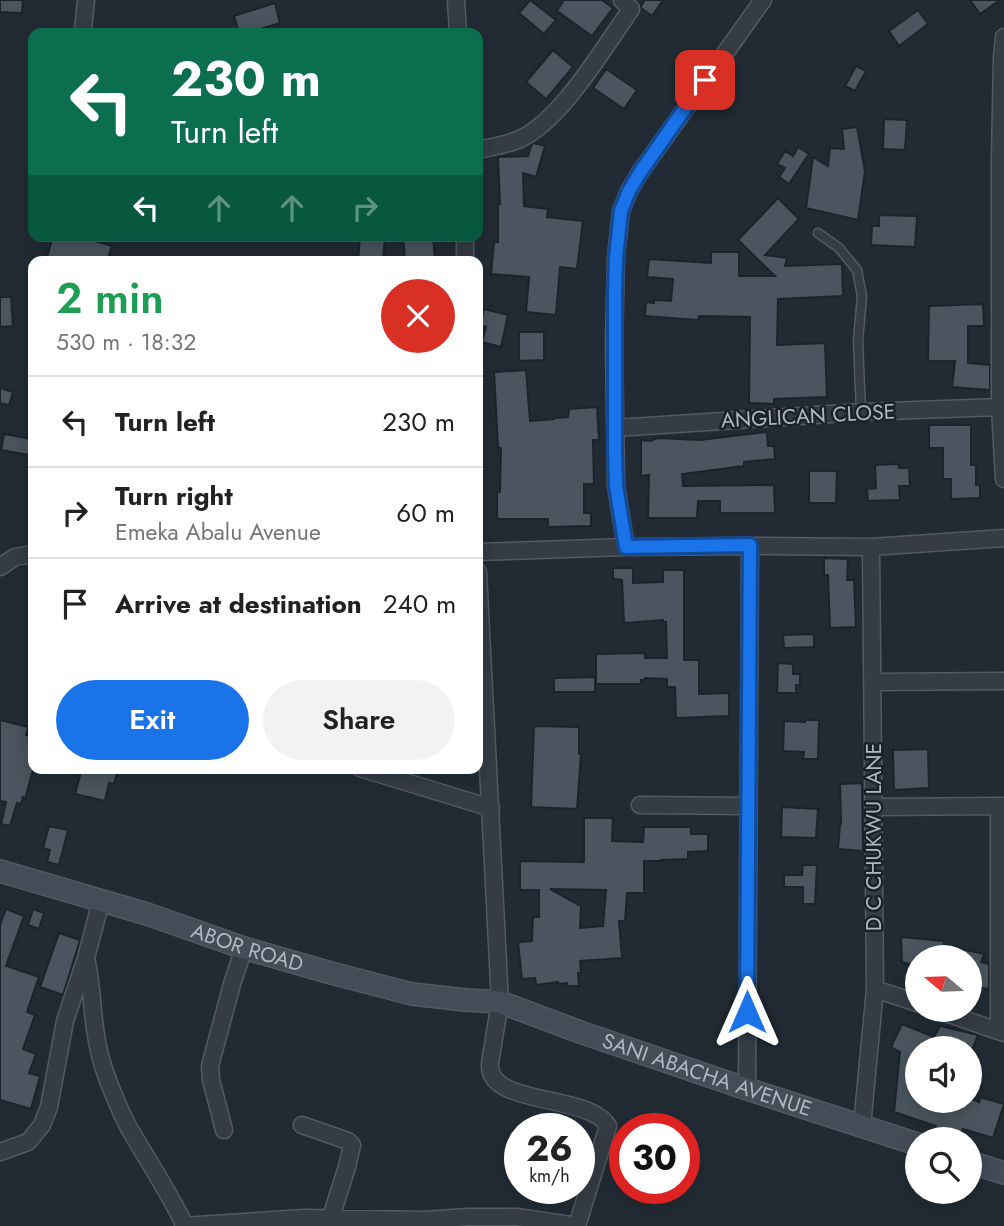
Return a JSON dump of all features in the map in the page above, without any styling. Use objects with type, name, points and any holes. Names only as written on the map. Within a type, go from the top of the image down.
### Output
[{"type":"street","points":[[83,28],[86,0]]},
{"type":"street","points":[[456,0],[458,28]]},
{"type":"street","points":[[626,547],[616,486],[615,294],[621,211],[641,171],[763,0]]},
{"type":"street","points":[[483,149],[519,139],[544,124],[568,98],[630,3]]},
{"type":"street","points":[[1004,37],[1000,407],[1004,479]]},
{"type":"street","name":"ANGLICAN CLOSE","points":[[616,428],[861,412],[1000,407]]},
{"type":"street","points":[[483,552],[750,545],[871,547],[1004,538]]},
{"type":"street","points":[[747,1089],[750,545]]},
{"type":"street","name":"D C CHUKWU LANE","points":[[862,1126],[875,989],[871,547]]},
{"type":"street","points":[[0,567],[15,557],[28,555]]},
{"type":"street","points":[[86,958],[101,1058],[128,1126],[185,1226],[331,1217],[468,1221],[517,1217],[577,1226],[608,1126],[605,1120],[554,1101],[514,1093],[499,1086],[489,1068],[500,1002],[483,663]]},
{"type":"street","points":[[873,681],[1004,681]]},
{"type":"street","points":[[380,774],[491,808]]},
{"type":"street","points":[[640,805],[748,806]]},
{"type":"street","points":[[874,807],[1002,806],[1002,1032],[972,1022]]},
{"type":"street","name":"ABOR ROAD","points":[[0,872],[147,914],[244,948],[331,973],[412,994],[500,1002]]},
{"type":"street","points":[[0,1152],[28,1142],[42,1125],[49,1107],[65,1021],[101,901]]},
{"type":"street","points":[[224,1130],[210,1066],[244,948]]},
{"type":"street","points":[[875,989],[905,999]]},
{"type":"street","name":"SANI ABACHA AVENUE","points":[[500,1002],[747,1089],[905,1140]]},
{"type":"street","points":[[302,1125],[348,1141],[352,1145],[331,1217]]},
{"type":"street","points":[[982,1166],[1004,1173]]},
{"type":"lane","points":[[818,233],[839,248],[857,270],[862,296],[858,341],[861,412]]},
{"type":"building","points":[[0,0],[23,0],[22,13],[0,12]]},
{"type":"building","points":[[530,0],[556,20],[544,34],[519,13]]},
{"type":"building","points":[[564,0],[602,0],[613,8],[592,36],[557,11]]},
{"type":"building","points":[[645,0],[663,0],[652,16],[641,8]]},
{"type":"building","points":[[970,0],[1000,0],[980,14]]},
{"type":"building","points":[[275,3],[280,23],[264,28],[238,28],[234,16]]},
{"type":"building","points":[[918,10],[928,24],[899,46],[889,31]]},
{"type":"building","points":[[553,50],[573,67],[546,99],[526,82]]},
{"type":"building","points":[[856,66],[866,71],[855,91],[845,86]]},
{"type":"building","points":[[606,69],[637,90],[624,109],[593,88]]},
{"type":"building","points":[[884,119],[907,120],[905,150],[883,149]]},
{"type":"building","points":[[857,127],[865,171],[858,220],[806,208],[813,157],[828,166],[830,148],[844,149],[842,129]]},
{"type":"building","points":[[534,143],[545,146],[536,177],[523,173],[524,206],[548,209],[547,217],[583,221],[577,269],[560,267],[556,315],[526,312],[529,277],[491,274],[494,242],[498,242],[498,157],[528,156]]},
{"type":"building","points":[[798,147],[809,154],[789,184],[779,177],[785,168],[777,164],[785,151],[793,156]]},
{"type":"building","points":[[778,198],[799,219],[765,255],[787,258],[785,266],[842,264],[843,296],[778,299],[777,345],[825,343],[827,397],[774,399],[774,404],[749,403],[750,317],[699,316],[698,320],[645,316],[646,302],[671,301],[673,279],[647,277],[649,259],[711,263],[711,252],[739,252],[739,276],[775,276],[738,240]]},
{"type":"building","points":[[879,215],[917,216],[915,247],[871,245],[872,226],[879,226]]},
{"type":"building","points":[[51,242],[98,242],[112,246],[109,256],[47,256]]},
{"type":"building","points":[[360,242],[385,242],[383,256],[358,256]]},
{"type":"building","points":[[403,242],[433,242],[435,256],[405,256]]},
{"type":"building","points":[[0,297],[11,297],[13,326],[0,327]]},
{"type":"building","points":[[983,304],[984,326],[968,326],[968,363],[990,365],[990,390],[952,387],[955,361],[928,361],[929,306]]},
{"type":"building","points":[[484,309],[508,315],[501,347],[483,342],[486,327],[483,326]]},
{"type":"building","points":[[519,332],[544,332],[544,360],[519,361]]},
{"type":"building","points":[[526,370],[530,421],[568,417],[569,409],[597,407],[599,440],[593,440],[594,484],[584,484],[584,513],[591,513],[591,526],[548,527],[548,519],[497,519],[501,448],[498,448],[494,372]]},
{"type":"building","points":[[0,388],[13,392],[9,405],[0,403]]},
{"type":"building","points":[[929,425],[971,425],[971,465],[976,465],[976,485],[980,485],[980,498],[951,499],[951,479],[943,479],[943,448],[929,448]]},
{"type":"building","points":[[767,432],[768,446],[774,446],[775,459],[682,474],[683,486],[774,485],[775,513],[720,513],[720,501],[698,501],[697,518],[648,518],[649,475],[641,476],[641,440],[700,440]]},
{"type":"building","points":[[4,434],[28,438],[28,455],[1,450]]},
{"type":"building","points":[[899,464],[899,468],[909,468],[910,486],[899,486],[900,500],[868,501],[867,489],[876,488],[875,465]]},
{"type":"building","points":[[809,471],[837,471],[836,503],[809,503]]},
{"type":"building","points":[[824,558],[848,559],[847,580],[854,580],[856,627],[830,628],[828,575],[824,575]]},
{"type":"building","points":[[613,568],[633,568],[633,583],[663,582],[663,570],[684,570],[684,660],[699,660],[699,694],[729,693],[729,716],[676,718],[675,687],[667,687],[667,679],[645,678],[641,680],[641,684],[596,684],[596,654],[645,653],[645,658],[667,658],[666,622],[624,623],[622,580],[613,579]]},
{"type":"building","points":[[814,634],[814,647],[784,648],[783,635]]},
{"type":"building","points":[[778,663],[793,664],[793,674],[800,674],[800,685],[796,685],[796,693],[777,693]]},
{"type":"building","points":[[595,677],[595,692],[554,692],[554,678]]},
{"type":"building","points":[[0,720],[28,727],[28,774],[32,774],[25,799],[23,797],[21,804],[17,803],[10,826],[1,824],[6,802],[0,801]]},
{"type":"building","points":[[819,720],[818,759],[803,759],[804,752],[783,751],[784,721]]},
{"type":"building","points":[[534,726],[579,727],[581,754],[577,809],[531,807]]},
{"type":"building","points":[[928,749],[929,788],[894,790],[893,750]]},
{"type":"building","points":[[80,774],[117,774],[114,784],[109,783],[105,801],[75,794]]},
{"type":"building","points":[[862,783],[863,851],[838,849],[841,824],[840,784]]},
{"type":"building","points":[[782,807],[818,809],[816,838],[781,837]]},
{"type":"building","points":[[584,818],[613,818],[612,841],[643,842],[644,827],[691,827],[691,834],[708,834],[708,851],[688,852],[688,859],[644,861],[644,893],[627,893],[625,921],[619,921],[622,958],[580,961],[579,986],[566,986],[567,983],[558,982],[536,985],[535,978],[522,979],[518,942],[532,941],[533,917],[539,917],[539,890],[520,890],[520,861],[584,862]],"holes":[[[550,889],[606,890],[603,926],[580,928],[581,906]]]},
{"type":"building","points":[[49,826],[68,830],[59,865],[47,862],[50,850],[43,848]]},
{"type":"building","points":[[803,865],[817,865],[815,904],[803,904],[803,887],[784,887],[784,875],[802,875]]},
{"type":"building","points":[[6,909],[24,916],[6,966],[39,977],[27,1012],[35,1015],[23,1049],[36,1054],[29,1073],[40,1076],[31,1109],[0,1100],[0,925]]},
{"type":"building","points":[[33,909],[44,913],[39,929],[28,925]]},
{"type":"building","points":[[59,933],[80,940],[63,995],[40,987]]},
{"type":"building","points":[[901,937],[944,941],[944,945],[905,945],[905,963],[902,962]]},
{"type":"building","points":[[982,962],[989,964],[989,989],[982,988]]},
{"type":"building","points":[[902,1024],[932,1036],[905,1036],[905,1113],[982,1113],[982,1098],[1004,1104],[993,1138],[982,1135],[982,1127],[936,1127],[894,1112],[900,1052],[891,1047]]},
{"type":"building","points":[[940,1026],[978,1036],[935,1036]]},
{"type":"route","points":[[705,80],[641,171],[621,211],[616,257],[614,343],[616,486],[626,547],[750,545],[747,1012]]}]
